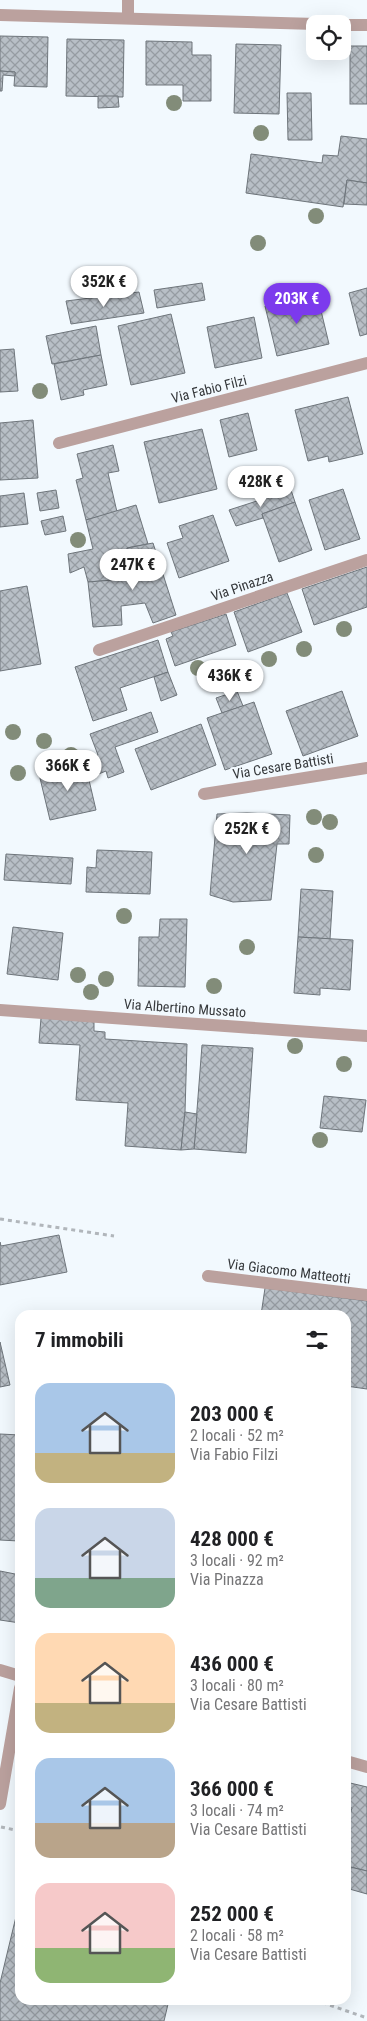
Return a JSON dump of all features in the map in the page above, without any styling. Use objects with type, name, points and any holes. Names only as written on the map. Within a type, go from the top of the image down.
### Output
[{"type":"street","points":[[128,0],[128,17]]},
{"type":"street","points":[[0,15],[128,17],[306,24]]},
{"type":"street","points":[[351,25],[367,26]]},
{"type":"street","name":"Via Fabio Filzi","points":[[59,443],[367,364]]},
{"type":"street","name":"Via Pinazza","points":[[99,650],[367,560]]},
{"type":"street","name":"Via Cesare Battisti","points":[[204,794],[367,768]]},
{"type":"street","name":"Via Albertino Mussato","points":[[0,1010],[367,1036]]},
{"type":"street","name":"Via Giacomo Matteotti","points":[[208,1276],[367,1295]]},
{"type":"street","points":[[0,1670],[15,1674]]},
{"type":"street","points":[[0,1804],[15,1717]]},
{"type":"street","points":[[351,1762],[367,1767]]},
{"type":"path","points":[[0,1219],[114,1236]]},
{"type":"path","points":[[0,1827],[15,1830]]},
{"type":"path","points":[[329,2005],[367,2018]]},
{"type":"building","points":[[0,36],[48,37],[47,87],[14,86],[15,72],[0,71]]},
{"type":"building","points":[[67,39],[124,40],[123,97],[66,96]]},
{"type":"building","points":[[146,41],[192,42],[192,55],[211,55],[211,101],[183,101],[183,85],[146,85]]},
{"type":"building","points":[[236,44],[281,45],[279,114],[234,113]]},
{"type":"building","points":[[351,46],[367,46],[367,104],[350,104]]},
{"type":"building","points":[[0,71],[15,72],[15,76],[3,75],[2,91],[0,91]]},
{"type":"building","points":[[287,93],[311,93],[312,140],[288,140]]},
{"type":"building","points":[[98,96],[118,96],[119,107],[98,108]]},
{"type":"building","points":[[341,136],[367,139],[367,183],[347,180],[343,207],[246,193],[251,154],[322,163],[323,155],[338,156]]},
{"type":"building","points":[[347,180],[367,183],[367,205],[344,204]]},
{"type":"building","points":[[202,283],[205,300],[157,308],[154,290]]},
{"type":"building","points":[[367,288],[367,334],[360,336],[349,293]]},
{"type":"building","points":[[139,292],[144,313],[71,324],[66,301]]},
{"type":"building","points":[[317,294],[329,344],[277,356],[265,306]]},
{"type":"building","points":[[171,314],[185,373],[131,385],[118,326]]},
{"type":"building","points":[[254,317],[262,358],[215,368],[207,327]]},
{"type":"building","points":[[96,326],[101,355],[52,364],[46,336]]},
{"type":"building","points":[[14,349],[18,391],[0,392],[0,350]]},
{"type":"building","points":[[101,355],[107,385],[83,390],[84,395],[61,400],[54,364]]},
{"type":"building","points":[[348,397],[363,454],[329,462],[328,456],[308,461],[295,410]]},
{"type":"building","points":[[248,413],[257,450],[229,457],[220,420]]},
{"type":"building","points":[[33,420],[38,478],[0,480],[0,423]]},
{"type":"building","points":[[202,429],[217,489],[159,503],[144,442]]},
{"type":"building","points":[[113,445],[119,471],[108,473],[117,512],[86,520],[76,480],[83,478],[77,454]]},
{"type":"building","points":[[343,489],[360,539],[325,550],[309,500]]},
{"type":"building","points":[[56,490],[59,508],[40,511],[37,493]]},
{"type":"building","points":[[291,490],[295,502],[262,514],[263,518],[236,526],[229,510]]},
{"type":"building","points":[[24,493],[28,524],[0,527],[0,496]]},
{"type":"building","points":[[295,502],[312,550],[279,562],[262,514]]},
{"type":"building","points":[[136,505],[148,544],[127,548],[138,578],[88,582],[84,567],[70,573],[68,554],[93,549],[86,520]]},
{"type":"building","points":[[213,515],[229,561],[179,578],[167,543],[183,538],[179,526]]},
{"type":"building","points":[[63,516],[66,531],[45,535],[41,521]]},
{"type":"building","points":[[153,543],[176,615],[153,623],[145,603],[121,606],[122,625],[93,627],[88,582],[138,578],[127,548]]},
{"type":"building","points":[[367,567],[367,607],[314,625],[302,589]]},
{"type":"building","points":[[27,586],[41,664],[0,671],[0,591]]},
{"type":"building","points":[[287,593],[302,632],[248,652],[234,612]]},
{"type":"building","points":[[226,614],[236,645],[175,666],[166,639],[173,636],[171,632]]},
{"type":"building","points":[[158,640],[168,672],[120,688],[127,710],[93,721],[75,667]]},
{"type":"building","points":[[168,672],[177,695],[161,701],[154,677]]},
{"type":"building","points":[[237,691],[243,706],[222,713],[216,698]]},
{"type":"building","points":[[342,691],[358,736],[303,756],[286,711]]},
{"type":"building","points":[[254,702],[272,754],[225,770],[207,718]]},
{"type":"building","points":[[151,712],[158,732],[115,747],[124,772],[108,778],[106,771],[96,775],[90,758],[98,755],[90,734]]},
{"type":"building","points":[[201,724],[216,765],[151,790],[135,749]]},
{"type":"building","points":[[85,763],[96,810],[50,820],[39,774]]},
{"type":"building","points":[[217,814],[290,815],[289,844],[277,844],[271,900],[233,902],[210,895]]},
{"type":"building","points":[[97,850],[152,852],[150,894],[86,892],[87,867],[96,868]]},
{"type":"building","points":[[6,854],[73,858],[71,884],[4,880]]},
{"type":"building","points":[[301,889],[333,891],[330,939],[298,937]]},
{"type":"building","points":[[160,919],[187,919],[185,987],[138,986],[139,937],[159,937]]},
{"type":"building","points":[[13,927],[63,933],[58,980],[7,974]]},
{"type":"building","points":[[298,937],[353,940],[350,990],[320,988],[320,995],[294,993]]},
{"type":"building","points":[[41,1018],[94,1021],[94,1031],[105,1032],[105,1039],[187,1044],[185,1112],[181,1150],[125,1146],[128,1103],[76,1100],[80,1045],[39,1043]]},
{"type":"building","points":[[202,1045],[253,1048],[246,1153],[194,1149]]},
{"type":"building","points":[[324,1096],[366,1100],[362,1132],[320,1128]]},
{"type":"building","points":[[185,1112],[197,1114],[194,1149],[181,1150]]},
{"type":"building","points":[[59,1235],[67,1272],[0,1285],[0,1242],[1,1246]]},
{"type":"building","points":[[265,1288],[367,1301],[367,1389],[351,1387],[351,1310],[262,1310]]},
{"type":"building","points":[[0,1342],[10,1385],[0,1387]]},
{"type":"building","points":[[0,1434],[15,1435],[15,1541],[0,1540]]},
{"type":"building","points":[[0,1571],[15,1574],[15,1622],[0,1620]]},
{"type":"building","points":[[351,1783],[367,1787],[367,1871],[351,1867]]},
{"type":"building","points":[[351,1867],[367,1871],[367,1894],[351,1889]]},
{"type":"building","points":[[15,1921],[15,2005],[168,2005],[164,2021],[0,2021],[0,1983]]}]
